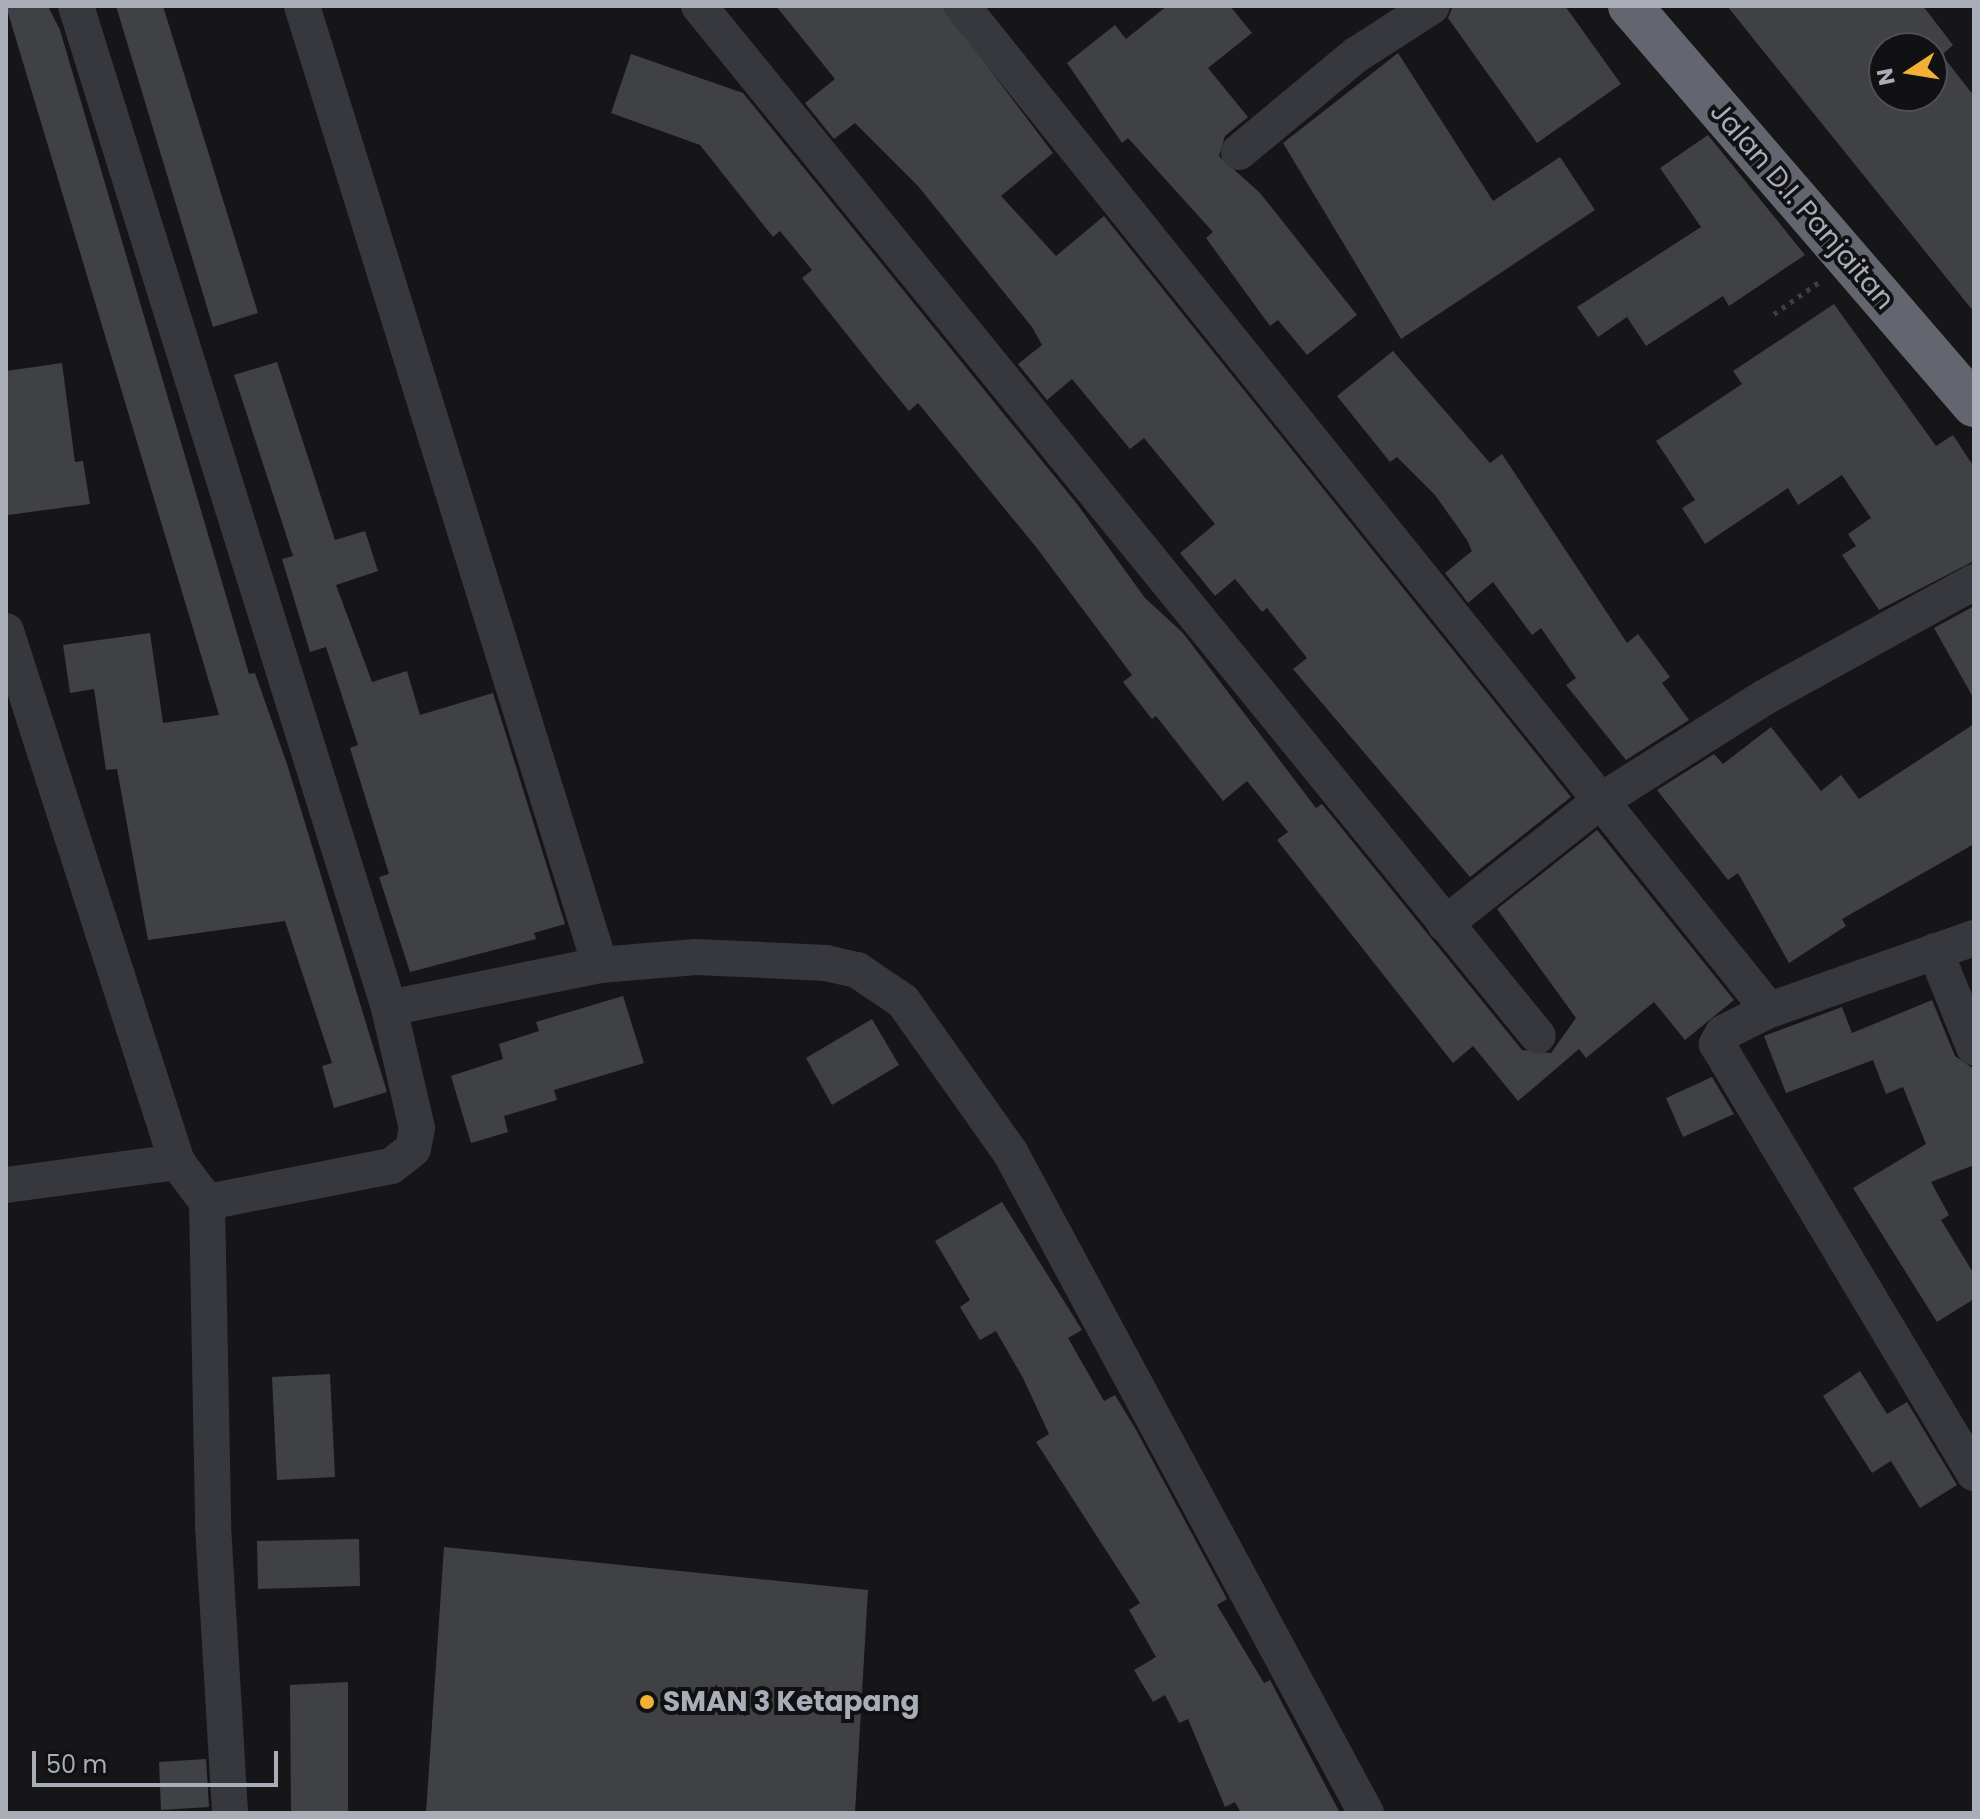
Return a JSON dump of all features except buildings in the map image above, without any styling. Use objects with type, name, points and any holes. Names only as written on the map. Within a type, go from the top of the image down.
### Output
[{"type":"highway","name":"Jalan D.I. Panjaitan","points":[[1630,6],[1974,405]]},
{"type":"street","points":[[76,6],[389,1008],[417,1128],[405,1159],[207,1202]]},
{"type":"street","points":[[302,6],[600,965]]},
{"type":"street","points":[[699,6],[1538,1036]]},
{"type":"street","points":[[962,6],[1769,1010]]},
{"type":"street","points":[[1239,152],[1356,55],[1432,6]]},
{"type":"street","points":[[1445,924],[1599,802],[1765,697],[1974,582]]},
{"type":"street","points":[[6,631],[177,1162],[207,1202],[213,1526],[230,1813]]},
{"type":"street","points":[[1974,938],[1769,1010],[1723,1033],[1721,1060],[1974,1473]]},
{"type":"street","points":[[1935,951],[1974,1047]]},
{"type":"street","points":[[389,1008],[600,965],[696,957],[826,963],[857,970],[903,1001],[1010,1152],[1366,1813]]},
{"type":"street","points":[[6,1185],[177,1162]]},
{"type":"path","points":[[1774,314],[1850,260]]},
{"type":"place","name":"SMAN 3 Ketapang","points":[[647,1702]]}]
